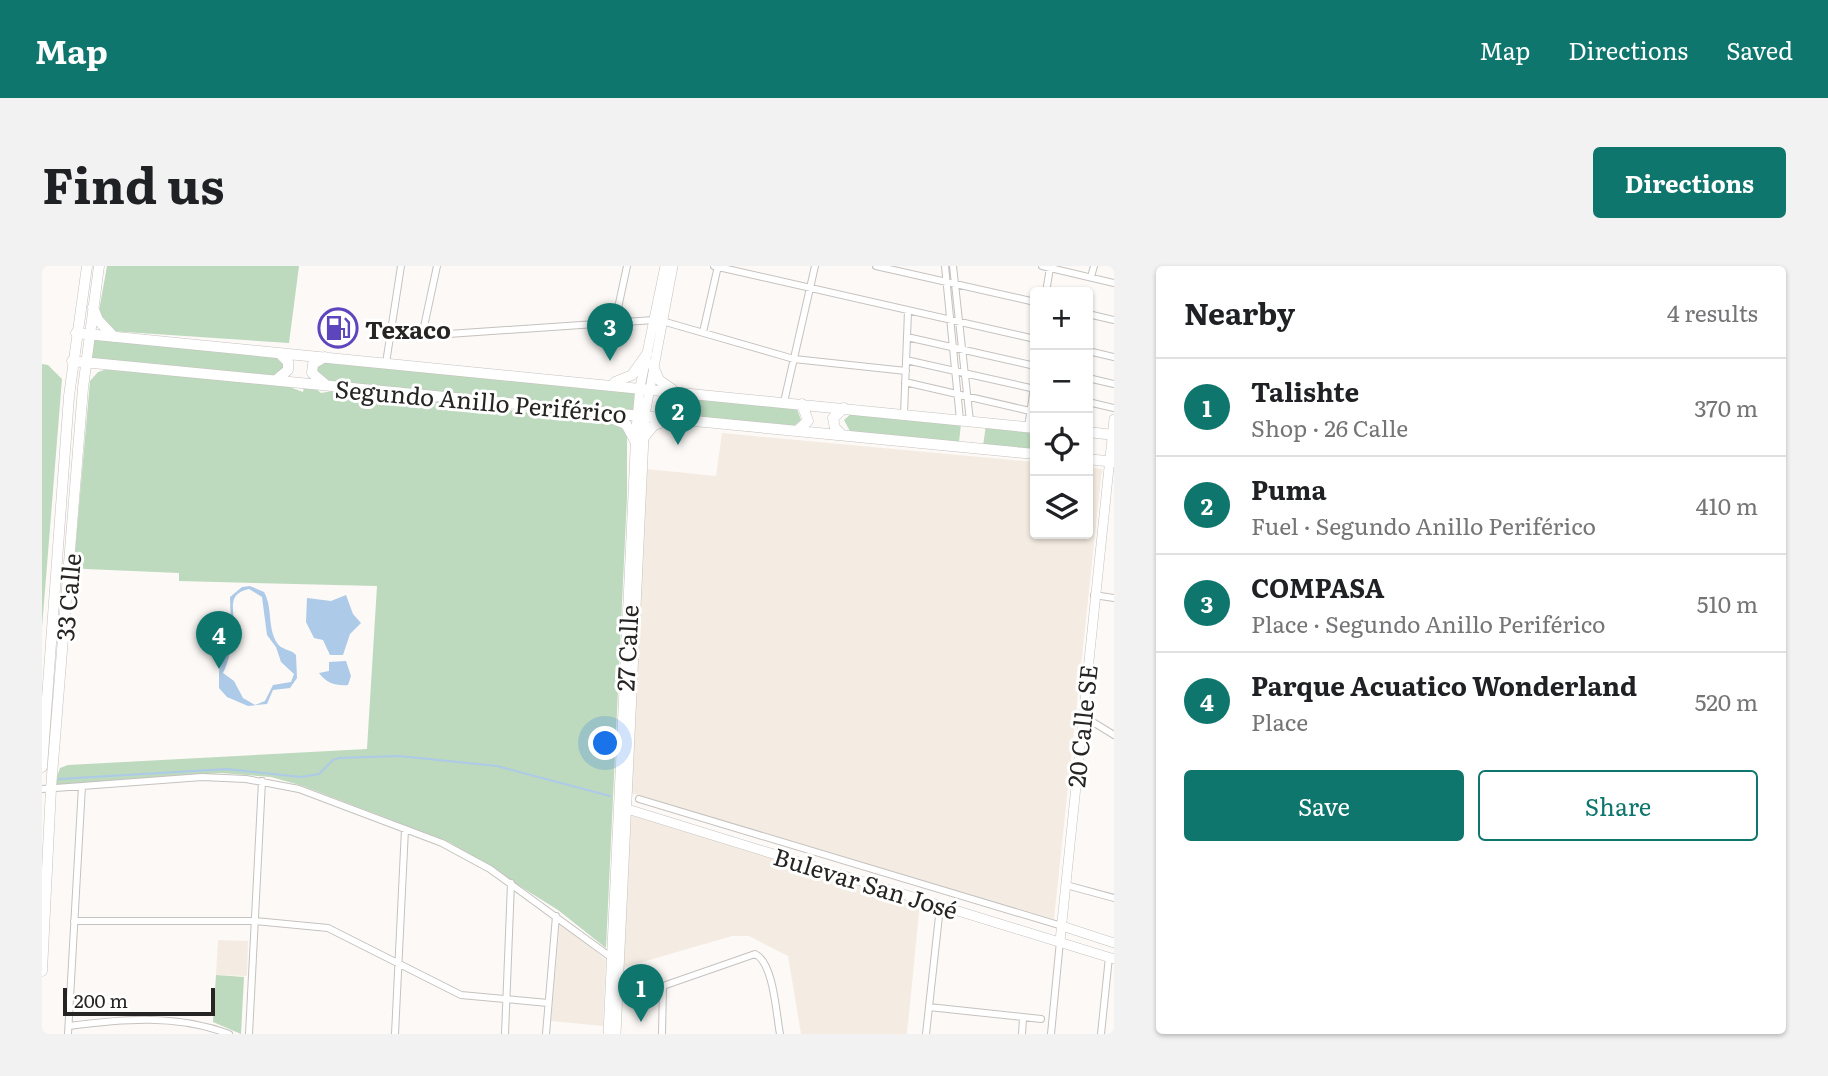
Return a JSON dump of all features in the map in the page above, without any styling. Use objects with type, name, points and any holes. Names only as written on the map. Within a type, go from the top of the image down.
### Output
[{"type":"main road","name":"33 Calle","points":[[42,767],[72,361],[86,266]]},
{"type":"main road","name":"33 Calle","points":[[42,971],[47,775],[69,571],[83,387],[94,363],[93,307],[99,266]]},
{"type":"main road","points":[[93,307],[98,320],[115,337]]},
{"type":"main road","name":"Segundo Anillo Periférico","points":[[76,333],[1030,428]]},
{"type":"main road","points":[[276,380],[288,370],[288,362],[279,353]]},
{"type":"main road","points":[[326,357],[313,364],[312,373],[326,385]]},
{"type":"main road","points":[[604,384],[627,379],[650,359],[659,380],[676,391]]},
{"type":"main road","name":"Segundo Anillo Periférico","points":[[72,361],[1030,454]]},
{"type":"main road","points":[[83,387],[93,372],[94,363]]},
{"type":"main road","points":[[798,430],[808,421],[802,404]]},
{"type":"main road","points":[[558,407],[620,420],[639,439],[653,425],[681,419]]},
{"type":"main road","points":[[842,435],[835,428],[833,418],[844,408]]},
{"type":"main road","points":[[1093,433],[1113,435]]},
{"type":"main road","points":[[1093,459],[1111,461]]},
{"type":"main road","points":[[58,558],[69,571]]},
{"type":"street","points":[[386,363],[401,266]]},
{"type":"street","points":[[422,336],[437,266]]},
{"type":"street","points":[[615,322],[627,266]]},
{"type":"street","points":[[658,320],[666,266]]},
{"type":"street","points":[[658,320],[673,266]]},
{"type":"street","points":[[703,332],[717,266],[1030,338]]},
{"type":"street","points":[[784,402],[815,266]]},
{"type":"street","points":[[876,266],[1030,301]]},
{"type":"street","points":[[945,266],[958,395],[965,421]]},
{"type":"street","points":[[953,266],[968,397],[965,421]]},
{"type":"street","points":[[1091,277],[1094,266]]},
{"type":"street","points":[[1046,287],[1046,267],[1114,283]]},
{"type":"street","points":[[904,414],[908,311]]},
{"type":"street","points":[[1093,315],[1114,320]]},
{"type":"street","points":[[390,338],[658,320],[794,359],[906,371]]},
{"type":"street","name":"27 Calle","points":[[608,1034],[623,794],[639,439],[644,388],[658,320]]},
{"type":"street","points":[[907,337],[1030,365]]},
{"type":"street","points":[[1093,352],[1114,357]]},
{"type":"street","points":[[906,360],[1030,386]]},
{"type":"street","points":[[1093,379],[1114,384]]},
{"type":"street","points":[[905,382],[1030,411]]},
{"type":"street","points":[[1093,403],[1114,408]]},
{"type":"street","name":"20 Calle SE","points":[[1051,1034],[1114,419]]},
{"type":"street","points":[[1094,595],[1114,598]]},
{"type":"street","points":[[1082,716],[1114,735]]},
{"type":"street","points":[[47,788],[188,777],[262,781],[299,789],[442,843],[512,883],[611,958]]},
{"type":"street","points":[[249,1034],[262,781]]},
{"type":"street","points":[[82,786],[69,1030],[141,1019],[176,1021],[229,1034]]},
{"type":"street","name":"Bulevar San José","points":[[623,794],[1114,943]]},
{"type":"street","name":"27 Calle","points":[[616,1034],[622,808]]},
{"type":"street","name":"Bulevar San José","points":[[622,808],[1060,940],[1111,958]]},
{"type":"street","points":[[395,1034],[405,830]]},
{"type":"street","points":[[505,1034],[512,883]]},
{"type":"street","points":[[1066,885],[1114,898],[1114,891]]},
{"type":"street","points":[[546,1034],[556,916]]},
{"type":"street","points":[[926,1034],[939,916]]},
{"type":"street","points":[[74,922],[255,921],[328,928],[461,995],[548,1003]]},
{"type":"street","points":[[617,995],[663,986],[751,955],[759,956],[766,965],[780,1034]]},
{"type":"street","points":[[1101,1034],[1111,958]]},
{"type":"street","points":[[662,1034],[663,986]]},
{"type":"street","points":[[929,1007],[1041,1019]]},
{"type":"street","points":[[1021,1034],[1023,1017]]},
{"type":"shaded area","points":[[722,433],[1030,462],[1030,539],[1093,539],[1093,468],[1102,469],[1054,919],[630,793],[646,469],[716,476]]},
{"type":"shaded area","points":[[630,815],[920,903],[907,1034],[801,1034],[788,956],[749,936],[732,936],[622,968]]},
{"type":"shaded area","points":[[560,922],[606,960],[603,1026],[551,1021]]},
{"type":"shaded area","points":[[218,940],[248,941],[247,976],[216,975]]},
{"type":"green space","points":[[107,266],[299,266],[289,343],[110,331],[99,311]]},
{"type":"green space","points":[[89,336],[279,353],[287,362],[276,378],[85,362]]},
{"type":"green space","points":[[326,359],[640,388],[637,413],[327,381],[316,373],[315,366]]},
{"type":"green space","points":[[42,364],[48,365],[62,379],[42,627]]},
{"type":"green space","points":[[107,369],[284,385],[303,392],[304,387],[315,388],[321,393],[338,390],[618,423],[627,435],[627,496],[606,948],[558,910],[449,842],[303,786],[271,777],[221,773],[54,785],[60,768],[68,765],[367,749],[377,586],[179,581],[179,573],[86,569],[77,568],[74,564],[90,381],[98,372]]},
{"type":"green space","points":[[668,393],[796,406],[801,420],[793,427],[665,415]]},
{"type":"green space","points":[[853,412],[961,424],[959,442],[851,433],[844,420]]},
{"type":"green space","points":[[986,425],[1030,429],[1030,451],[983,446]]},
{"type":"green space","points":[[216,975],[244,977],[241,1034],[213,1022]]},
{"type":"water","points":[[250,586],[264,592],[277,643],[296,655],[297,678],[290,688],[273,690],[267,704],[248,706],[227,697],[219,688],[219,670],[225,657],[231,629],[230,597],[242,587]],"holes":[[[249,589],[262,597],[267,635],[276,647],[281,662],[294,674],[291,682],[273,685],[265,701],[255,705],[243,698],[234,681],[223,673],[234,630],[233,605],[236,595]]]},
{"type":"water","points":[[346,595],[353,614],[361,623],[350,634],[343,655],[330,655],[323,640],[314,638],[306,622],[307,598],[331,601]]},
{"type":"water","points":[[346,661],[351,676],[348,685],[332,683],[319,673],[329,671],[329,662]]},
{"type":"waterway","points":[[59,779],[227,769],[301,777],[319,774],[333,760],[339,758],[399,756],[497,766],[610,796]]},
{"type":"place","name":"Texaco","points":[[338,328]]},
{"type":"place","name":"COMPASA","points":[[610,361]]},
{"type":"place","name":"Puma","points":[[678,445]]},
{"type":"place","name":"Parque Acuatico Wonderland","points":[[219,669]]},
{"type":"place","name":"Talishte","points":[[641,1022]]}]
